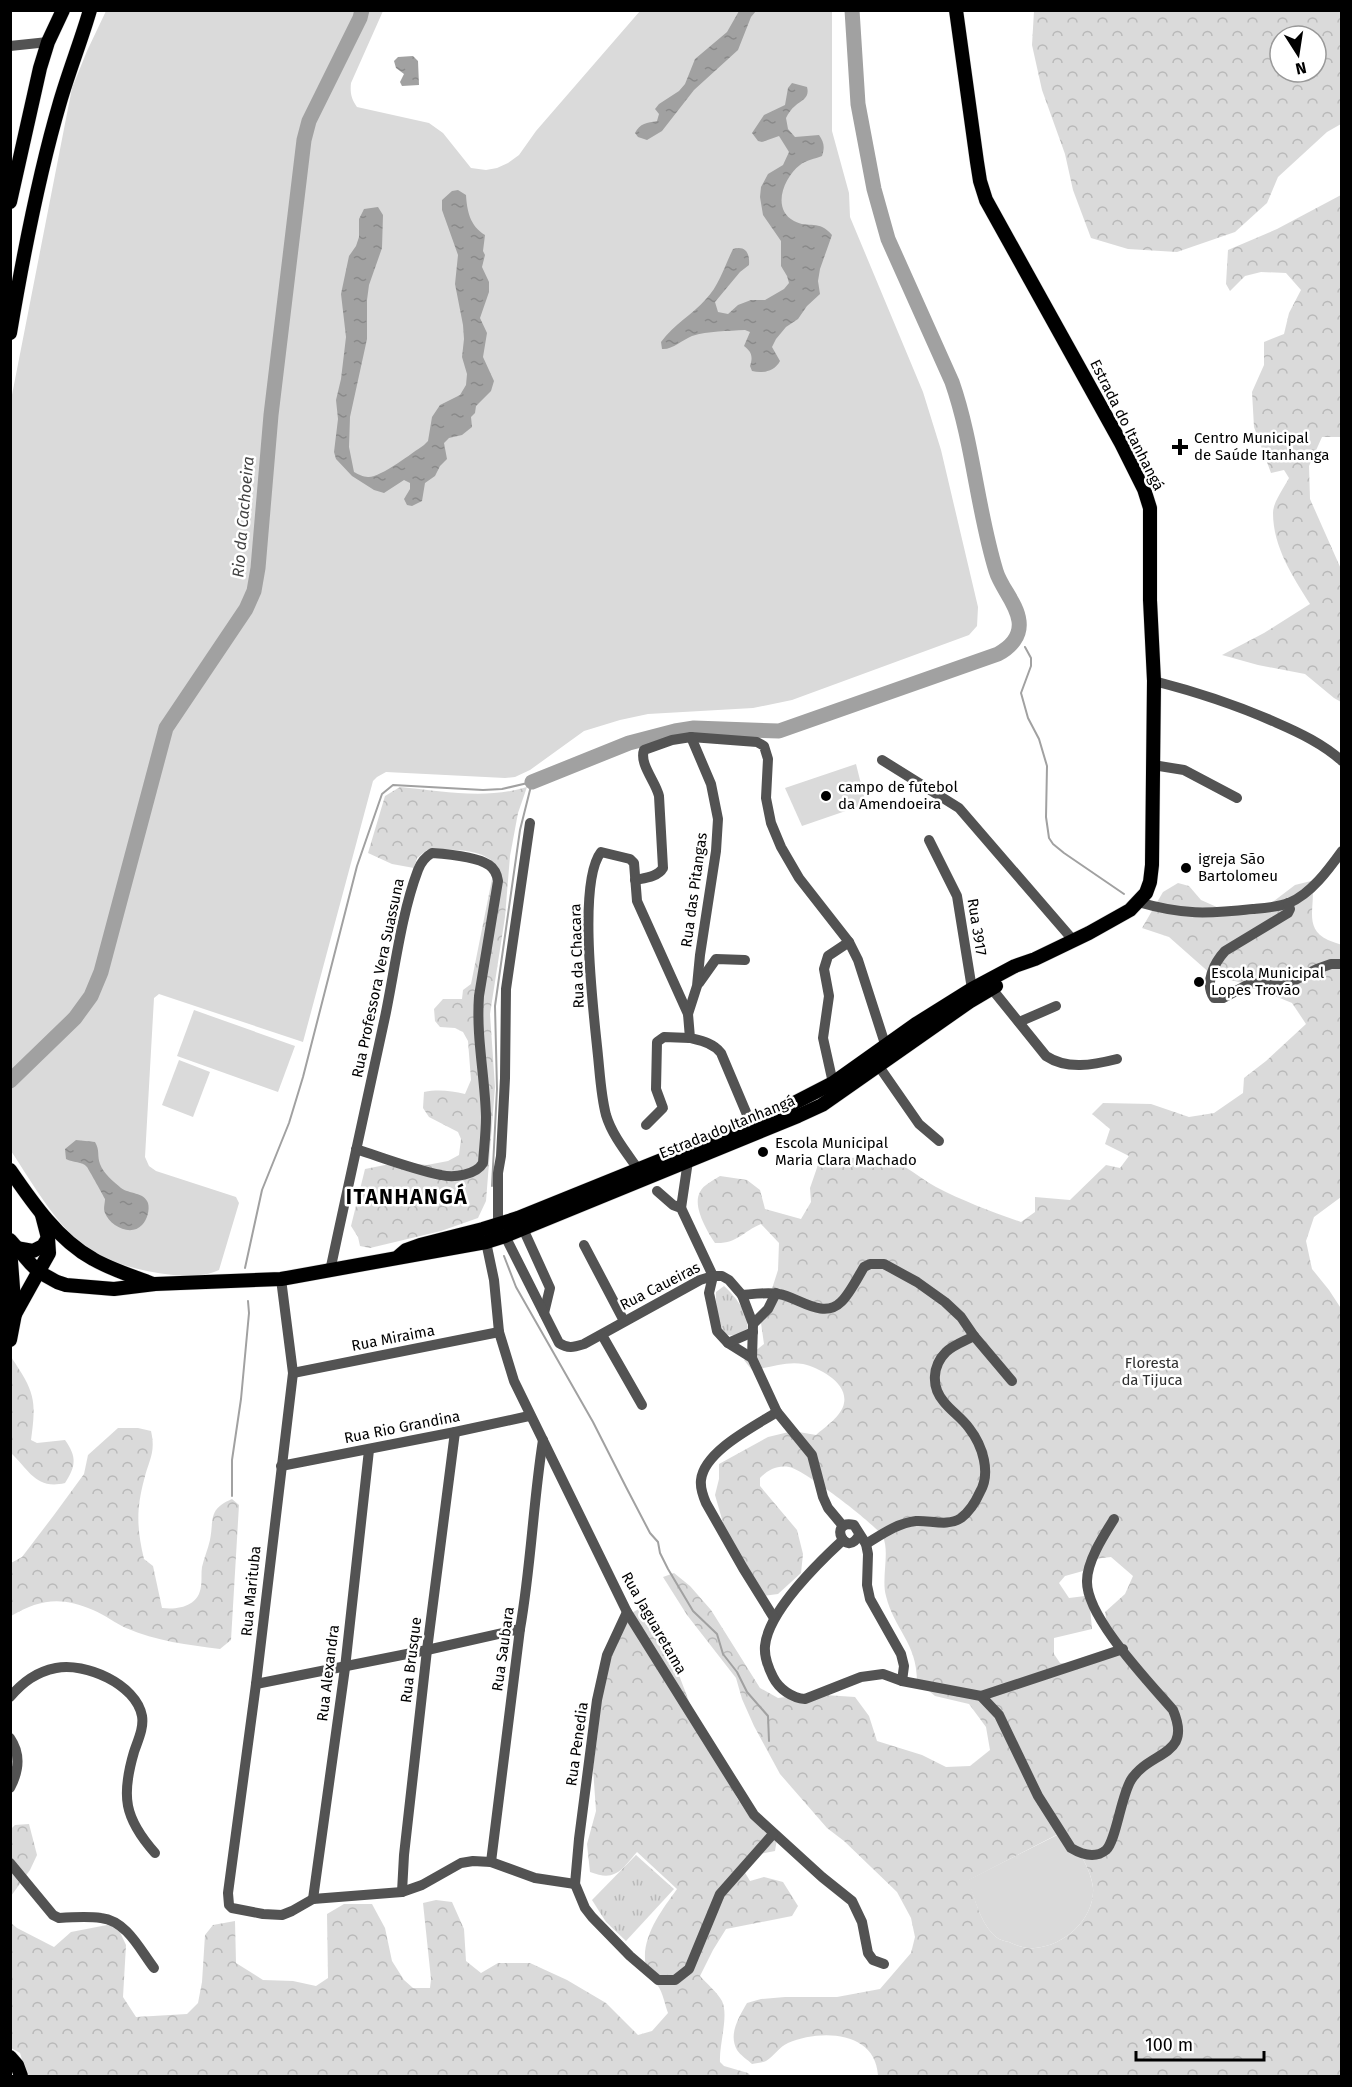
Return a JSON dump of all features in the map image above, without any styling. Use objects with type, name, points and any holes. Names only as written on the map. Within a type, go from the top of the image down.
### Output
[{"type":"main road","points":[[11,199],[40,68],[48,42],[63,10]]},
{"type":"main road","points":[[10,333],[41,178],[60,102],[90,10]]},
{"type":"main road","name":"Estrada do Itanhangá","points":[[520,1223],[638,1169],[783,1110],[833,1083],[916,1024],[972,989],[1130,910],[1146,893],[1150,882],[1154,681],[1150,600],[1150,520],[1147,499],[1121,443],[986,200],[977,162],[956,10]]},
{"type":"main road","name":"Estrada do Itanhangá","points":[[399,1256],[406,1250],[420,1245],[501,1230],[688,1161],[822,1105],[992,988],[1020,973],[1035,959]]},
{"type":"main road","points":[[10,1170],[42,1215],[78,1248],[93,1259],[118,1271],[155,1284]]},
{"type":"main road","points":[[15,1314],[49,1253],[42,1215]]},
{"type":"main road","name":"Estrada do Itanhangá","points":[[66,1285],[114,1289],[155,1284],[281,1279],[486,1242],[501,1230]]},
{"type":"main road","points":[[12,1245],[33,1251],[43,1246],[48,1238]]},
{"type":"main road","points":[[12,1245],[39,1272],[66,1285]]},
{"type":"main road","points":[[10,1340],[15,1314],[12,1245]]},
{"type":"main road","points":[[26,1293],[66,1285]]},
{"type":"main road","points":[[10,2057],[17,2065],[21,2076]]},
{"type":"street","points":[[10,46],[48,42]]},
{"type":"street","points":[[1154,681],[1195,691],[1245,708],[1301,734],[1341,760]]},
{"type":"street","points":[[635,880],[660,873],[663,868],[659,796],[657,787],[645,765],[642,753],[644,750],[692,736],[757,742],[764,746],[768,759],[766,798],[771,823],[799,878],[849,942],[886,1047]]},
{"type":"street","name":"Rua das Pitangas","points":[[688,1014],[697,986],[716,852],[718,819],[711,784],[692,736]]},
{"type":"street","points":[[882,760],[959,808],[1073,940]]},
{"type":"street","points":[[1153,765],[1184,770],[1237,798]]},
{"type":"street","points":[[531,823],[506,989],[505,1078],[498,1173],[501,1230],[544,1313]]},
{"type":"street","name":"Rua 3917","points":[[929,840],[957,896],[972,989]]},
{"type":"street","points":[[1138,902],[1165,910],[1194,914],[1288,903],[1302,895],[1322,876],[1341,851]]},
{"type":"street","name":"Rua da Chacara","points":[[638,1169],[612,1131],[603,1102],[588,923],[593,872],[601,852],[634,862],[637,901],[688,1014],[690,1038]]},
{"type":"street","name":"Rua Professora Vera Suassuna","points":[[330,1271],[356,1149],[410,897],[419,867],[432,853],[482,861],[491,866],[498,881],[478,996],[478,1047],[486,1116],[483,1163],[480,1169],[474,1172],[458,1176],[443,1176],[356,1149]]},
{"type":"street","points":[[1288,903],[1290,909],[1288,914],[1224,951],[1218,958],[1209,985],[1214,998],[1222,998],[1251,983],[1283,986],[1317,969],[1331,964],[1341,964]]},
{"type":"street","points":[[833,1083],[824,1038],[829,996],[824,969],[828,956],[849,942]]},
{"type":"street","points":[[697,986],[716,959],[745,960]]},
{"type":"street","points":[[992,988],[1046,1056],[1064,1065],[1097,1064],[1117,1059]]},
{"type":"street","points":[[1019,1022],[1056,1006]]},
{"type":"street","points":[[646,1125],[663,1108],[656,1089],[657,1041],[664,1037],[690,1038],[716,1047],[721,1053],[750,1124]]},
{"type":"street","points":[[878,1065],[919,1124],[939,1141]]},
{"type":"street","points":[[688,1161],[681,1208],[713,1276],[709,1293],[717,1331],[728,1343],[752,1358],[777,1412],[812,1455],[823,1497],[828,1508],[843,1526]]},
{"type":"street","points":[[657,1191],[681,1208]]},
{"type":"street","points":[[520,1223],[550,1288],[544,1313]]},
{"type":"street","name":"Rua Jaguaretama","points":[[486,1242],[494,1280],[499,1332],[514,1381],[529,1416],[627,1612],[754,1815],[852,1901],[862,1922],[868,1953],[873,1960],[884,1964]]},
{"type":"street","points":[[584,1245],[624,1321]]},
{"type":"street","points":[[742,1295],[776,1293],[789,1296],[812,1307],[835,1306],[841,1303],[864,1267],[870,1264],[884,1264],[917,1282],[945,1302],[961,1317],[1012,1382]]},
{"type":"street","points":[[528,1280],[544,1273]]},
{"type":"street","name":"Rua Caueiras","points":[[544,1313],[559,1343],[572,1348],[602,1335],[700,1280],[722,1276],[729,1280],[742,1295],[753,1328],[752,1358]]},
{"type":"street","name":"Rua Marituba","points":[[281,1279],[293,1374],[256,1684],[228,1893],[229,1905],[232,1908],[263,1914],[282,1914],[313,1899]]},
{"type":"street","points":[[687,1289],[701,1294],[711,1303]]},
{"type":"street","points":[[728,1343],[753,1328],[768,1309],[776,1293]]},
{"type":"street","name":"Rua Miraima","points":[[293,1374],[499,1332]]},
{"type":"street","points":[[602,1335],[642,1405]]},
{"type":"street","points":[[902,1681],[904,1666],[901,1654],[870,1599],[867,1585],[868,1554],[863,1540],[854,1525],[843,1526],[840,1532],[843,1540],[851,1543],[856,1540],[863,1540],[915,1521],[948,1523],[961,1518],[975,1502],[985,1483],[984,1459],[969,1428],[944,1402],[934,1380],[939,1360],[948,1350],[974,1336]]},
{"type":"street","points":[[774,1618],[742,1568],[706,1503],[701,1479],[712,1457],[746,1431],[777,1412]]},
{"type":"street","name":"Rua Rio Grandina","points":[[281,1466],[529,1416]]},
{"type":"street","name":"Rua Brusque","points":[[402,1892],[405,1844],[427,1650],[455,1432]]},
{"type":"street","name":"Rua Saubara","points":[[491,1862],[524,1604],[536,1482],[543,1440]]},
{"type":"street","name":"Rua Alexandra","points":[[313,1899],[345,1668],[369,1450]]},
{"type":"street","points":[[536,1482],[558,1472]]},
{"type":"street","points":[[981,1696],[999,1715],[1038,1796],[1071,1848],[1089,1855],[1106,1850],[1111,1842],[1125,1790],[1133,1777],[1175,1745],[1179,1736],[1179,1724],[1173,1710],[1101,1622],[1094,1609],[1086,1581],[1099,1544],[1114,1519]]},
{"type":"street","points":[[843,1540],[815,1566],[774,1618],[766,1639],[765,1658],[775,1680],[788,1694],[796,1698],[806,1699],[861,1677],[883,1674],[902,1681],[981,1696],[1123,1649]]},
{"type":"street","name":"Rua Penedia","points":[[575,1884],[597,1700],[607,1655],[627,1612]]},
{"type":"street","points":[[256,1684],[345,1668],[520,1629]]},
{"type":"street","points":[[10,1697],[28,1678],[45,1671],[70,1667],[80,1668],[107,1678],[134,1697],[142,1717],[142,1726],[128,1772],[127,1801],[133,1826],[155,1853]]},
{"type":"street","points":[[10,1738],[18,1757],[18,1768],[10,1788]]},
{"type":"street","points":[[313,1899],[402,1892],[422,1885],[461,1863],[491,1862],[535,1878],[575,1884],[585,1908],[623,1949],[657,1980],[675,1980],[689,1969],[720,1894],[773,1834]]},
{"type":"street","points":[[10,1863],[54,1915],[109,1919],[129,1933],[154,1968]]},
{"type":"green space","points":[[106,11],[383,11],[351,83],[351,95],[355,104],[357,107],[429,123],[443,133],[471,168],[486,170],[508,163],[519,155],[536,131],[640,11],[832,11],[832,131],[849,193],[850,217],[923,392],[941,450],[978,607],[977,626],[969,635],[792,700],[753,708],[648,714],[620,720],[584,731],[530,770],[515,777],[386,772],[377,777],[373,781],[303,1042],[159,994],[154,998],[145,1157],[149,1166],[156,1171],[236,1197],[239,1203],[219,1270],[199,1275],[147,1271],[120,1264],[82,1245],[59,1221],[11,1151],[11,400],[72,88]]},
{"type":"green space","points":[[1034,11],[1341,11],[1341,124],[1327,132],[1278,177],[1267,203],[1235,232],[1177,252],[1128,249],[1091,238],[1073,190],[1065,154],[1042,90],[1032,45]]},
{"type":"green space","points":[[1341,195],[1341,437],[1322,437],[1309,466],[1310,499],[1341,569],[1341,702],[1305,674],[1222,655],[1264,633],[1310,604],[1285,561],[1276,538],[1273,509],[1289,478],[1284,470],[1271,473],[1254,427],[1252,392],[1264,365],[1264,342],[1284,334],[1289,313],[1301,290],[1286,273],[1261,272],[1245,276],[1230,291],[1226,284],[1228,250],[1277,229]]},
{"type":"green space","name":"campo de futebol da Amendoeira","points":[[856,764],[866,804],[802,826],[785,788]]},
{"type":"green space","points":[[400,787],[479,794],[527,787],[518,813],[510,856],[505,917],[490,1014],[495,1087],[486,1201],[478,1218],[441,1231],[370,1248],[360,1246],[358,1237],[351,1226],[365,1169],[400,1162],[427,1165],[448,1161],[459,1155],[461,1139],[458,1132],[429,1117],[423,1108],[424,1092],[445,1091],[465,1094],[471,1080],[468,1041],[463,1032],[455,1028],[440,1027],[435,1021],[434,1009],[443,999],[462,999],[463,990],[471,984],[495,864],[472,852],[427,850],[417,858],[414,868],[392,864],[368,853],[385,796]]},
{"type":"green space","name":"Floresta da Tijuca","points":[[1311,881],[1312,914],[1315,928],[1320,935],[1342,945],[1341,1197],[1314,1217],[1306,1241],[1312,1269],[1342,1310],[1341,2076],[878,2076],[875,2061],[868,2050],[845,2037],[830,2035],[788,2043],[766,2061],[752,2064],[737,2050],[734,2038],[736,2026],[747,2003],[785,1997],[837,1997],[880,1989],[911,1953],[915,1937],[911,1918],[897,1892],[844,1841],[827,1828],[780,1774],[754,1726],[736,1678],[687,1615],[663,1577],[674,1573],[690,1586],[711,1610],[760,1688],[778,1698],[810,1694],[855,1697],[869,1716],[877,1741],[922,1755],[946,1767],[970,1766],[990,1750],[986,1727],[969,1704],[935,1696],[917,1681],[913,1656],[886,1596],[884,1582],[886,1550],[883,1537],[854,1510],[797,1470],[777,1467],[760,1478],[760,1486],[797,1530],[803,1554],[801,1573],[778,1594],[763,1596],[730,1547],[715,1495],[719,1479],[719,1464],[768,1437],[793,1431],[816,1435],[833,1421],[843,1408],[844,1396],[837,1383],[810,1366],[790,1363],[752,1370],[744,1360],[764,1344],[761,1323],[778,1270],[779,1243],[761,1224],[734,1240],[715,1243],[699,1211],[698,1198],[701,1189],[720,1176],[747,1180],[760,1190],[765,1209],[801,1219],[811,1202],[810,1188],[819,1162],[862,1158],[885,1160],[905,1167],[946,1192],[1021,1222],[1035,1212],[1035,1197],[1070,1200],[1106,1165],[1120,1168],[1129,1156],[1105,1144],[1110,1129],[1092,1114],[1103,1103],[1151,1104],[1189,1117],[1214,1113],[1243,1093],[1244,1078],[1306,1024],[1292,1003],[1246,984],[1212,975],[1169,937],[1142,928],[1163,892],[1178,883],[1189,886],[1201,900],[1219,908],[1249,915],[1258,913],[1295,885]],"holes":[[[1111,1557],[1133,1576],[1125,1594],[1105,1612],[1108,1629],[1117,1650],[1083,1665],[1060,1663],[1054,1654],[1054,1638],[1092,1629],[1090,1607],[1085,1596],[1069,1598],[1059,1583],[1065,1576],[1083,1571],[1094,1559]],[[1064,1831],[1082,1858],[1092,1880],[1092,1899],[1083,1920],[1067,1936],[1046,1946],[1025,1948],[998,1938],[990,1931],[982,1918],[969,1880]]]},
{"type":"green space","points":[[194,1010],[295,1046],[278,1092],[177,1056]]},
{"type":"green space","points":[[179,1060],[210,1072],[193,1117],[162,1105]]},
{"type":"green space","points":[[724,1286],[740,1305],[746,1317],[747,1329],[738,1334],[728,1335],[720,1322],[716,1292]]},
{"type":"green space","points":[[11,1357],[25,1379],[32,1396],[34,1415],[31,1440],[37,1443],[65,1440],[72,1452],[74,1462],[65,1483],[47,1484],[40,1481],[28,1472],[11,1453]]},
{"type":"green space","points":[[118,1428],[138,1428],[151,1431],[152,1451],[140,1501],[139,1529],[144,1559],[153,1566],[162,1608],[181,1607],[196,1598],[201,1586],[202,1567],[214,1515],[219,1507],[232,1499],[239,1505],[231,1640],[220,1649],[149,1636],[126,1628],[93,1610],[61,1601],[31,1606],[11,1616],[11,1563],[22,1557],[84,1474],[88,1455]]},
{"type":"green space","points":[[644,1606],[653,1612],[668,1639],[690,1704],[737,1798],[751,1819],[777,1839],[775,1851],[759,1854],[744,1871],[750,1881],[764,1877],[783,1882],[798,1906],[792,1916],[726,1929],[700,1976],[717,1994],[724,2007],[720,2062],[724,2066],[751,2076],[27,2076],[20,2053],[11,2048],[10,1922],[54,1947],[71,1932],[107,1925],[118,1928],[126,1945],[123,1997],[136,2017],[187,2014],[198,2003],[202,1982],[205,1935],[213,1925],[235,1921],[236,1963],[263,1980],[293,1981],[316,1986],[328,1978],[327,1914],[344,1904],[372,1904],[385,1928],[392,1961],[404,1980],[413,1988],[430,1988],[423,1903],[436,1900],[452,1902],[464,1929],[466,1961],[481,1973],[498,1963],[530,1963],[567,1980],[606,2003],[638,2035],[652,2031],[668,2013],[660,1989],[649,1976],[645,1964],[645,1952],[651,1930],[677,1889],[637,1852],[617,1873],[606,1876],[590,1872],[587,1844],[596,1811],[593,1768],[600,1689],[621,1619]]},
{"type":"green space","points":[[29,1824],[37,1855],[30,1870],[11,1896],[10,1830],[15,1825]]},
{"type":"green space","points":[[1065,1831],[1082,1858],[1092,1880],[1092,1899],[1083,1920],[1067,1936],[1046,1946],[1025,1948],[998,1938],[990,1931],[982,1918],[968,1880]]},
{"type":"green space","points":[[636,1855],[674,1889],[626,1941],[606,1922],[592,1900]]},
{"type":"water","points":[[739,11],[756,11],[751,17],[738,50],[694,90],[662,131],[647,140],[638,137],[635,133],[639,127],[657,121],[659,114],[655,109],[685,84],[695,59],[727,32]]},
{"type":"water","points":[[413,56],[418,61],[419,85],[402,86],[400,82],[404,74],[396,68],[394,61],[398,57]]},
{"type":"water","points":[[792,83],[807,87],[807,94],[787,116],[788,129],[795,137],[819,135],[824,150],[822,156],[800,165],[789,177],[782,193],[783,209],[794,221],[823,227],[832,235],[820,269],[818,281],[820,294],[776,339],[772,347],[780,361],[768,371],[752,371],[751,355],[744,346],[750,332],[745,330],[698,334],[670,348],[662,349],[661,342],[666,336],[711,294],[733,249],[741,248],[746,251],[749,265],[740,272],[715,302],[718,312],[728,314],[738,305],[751,300],[765,300],[784,289],[789,283],[781,266],[781,241],[763,215],[760,197],[761,187],[768,174],[783,165],[789,152],[779,136],[762,142],[758,141],[752,133],[764,115],[785,105],[788,88]]},
{"type":"water","points":[[458,190],[466,195],[470,218],[485,235],[483,251],[485,255],[482,267],[489,282],[489,292],[480,318],[487,333],[483,357],[494,381],[491,391],[476,406],[475,413],[471,417],[472,427],[462,435],[449,438],[444,443],[447,459],[435,476],[425,483],[422,501],[412,506],[407,505],[404,499],[410,489],[410,483],[404,480],[384,493],[374,490],[352,476],[336,459],[334,452],[338,419],[336,400],[346,337],[341,294],[349,256],[359,237],[359,219],[364,209],[378,207],[383,215],[382,248],[369,285],[367,339],[350,417],[349,447],[354,472],[368,477],[388,469],[424,445],[428,441],[432,417],[440,405],[460,395],[466,385],[467,374],[462,357],[463,325],[455,284],[458,255],[442,210],[442,200],[452,191]]},
{"type":"water","points":[[76,1140],[95,1142],[101,1167],[106,1174],[121,1188],[146,1199],[149,1206],[144,1223],[137,1228],[127,1230],[111,1222],[104,1211],[105,1199],[87,1167],[66,1159],[65,1149]]},
{"type":"waterway","name":"Rio da Cachoeira","points":[[10,1081],[75,1018],[91,996],[101,972],[166,728],[246,609],[254,591],[271,415],[304,140],[309,121],[362,10]]},
{"type":"waterway","points":[[532,782],[629,743],[675,731],[694,728],[779,731],[998,654],[1007,648],[1017,636],[1018,614],[996,571],[965,428],[952,382],[888,239],[874,189],[858,104],[852,10]]},
{"type":"waterway","points":[[1025,647],[1031,658],[1031,666],[1021,693],[1047,766],[1046,817],[1049,838],[1064,853],[1124,894]]},
{"type":"waterway","points":[[245,1268],[262,1190],[289,1123],[303,1077],[357,866],[382,794],[393,785],[483,790],[502,789],[532,782],[520,830],[495,1006],[497,1089],[492,1186]]},
{"type":"waterway","points":[[504,1256],[516,1287],[593,1422],[650,1533],[658,1542],[660,1553],[668,1569],[693,1611],[717,1634],[723,1654],[737,1672],[747,1692],[768,1716],[769,1741]]},
{"type":"waterway","points":[[232,1496],[232,1460],[241,1399],[249,1313],[248,1301]]},
{"type":"place","name":"Centro Municipal de Saúde Itanhanga","points":[[1180,447]]},
{"type":"place","name":"campo de futebol da Amendoeira","points":[[826,796]]},
{"type":"place","name":"igreja São Bartolomeu","points":[[1186,868]]},
{"type":"place","name":"Escola Municipal Lopes Trovão","points":[[1199,982]]},
{"type":"place","name":"Escola Municipal Maria Clara Machado","points":[[763,1152]]},
{"type":"district","name":"ITANHANGÁ","points":[[407,1197]]}]
